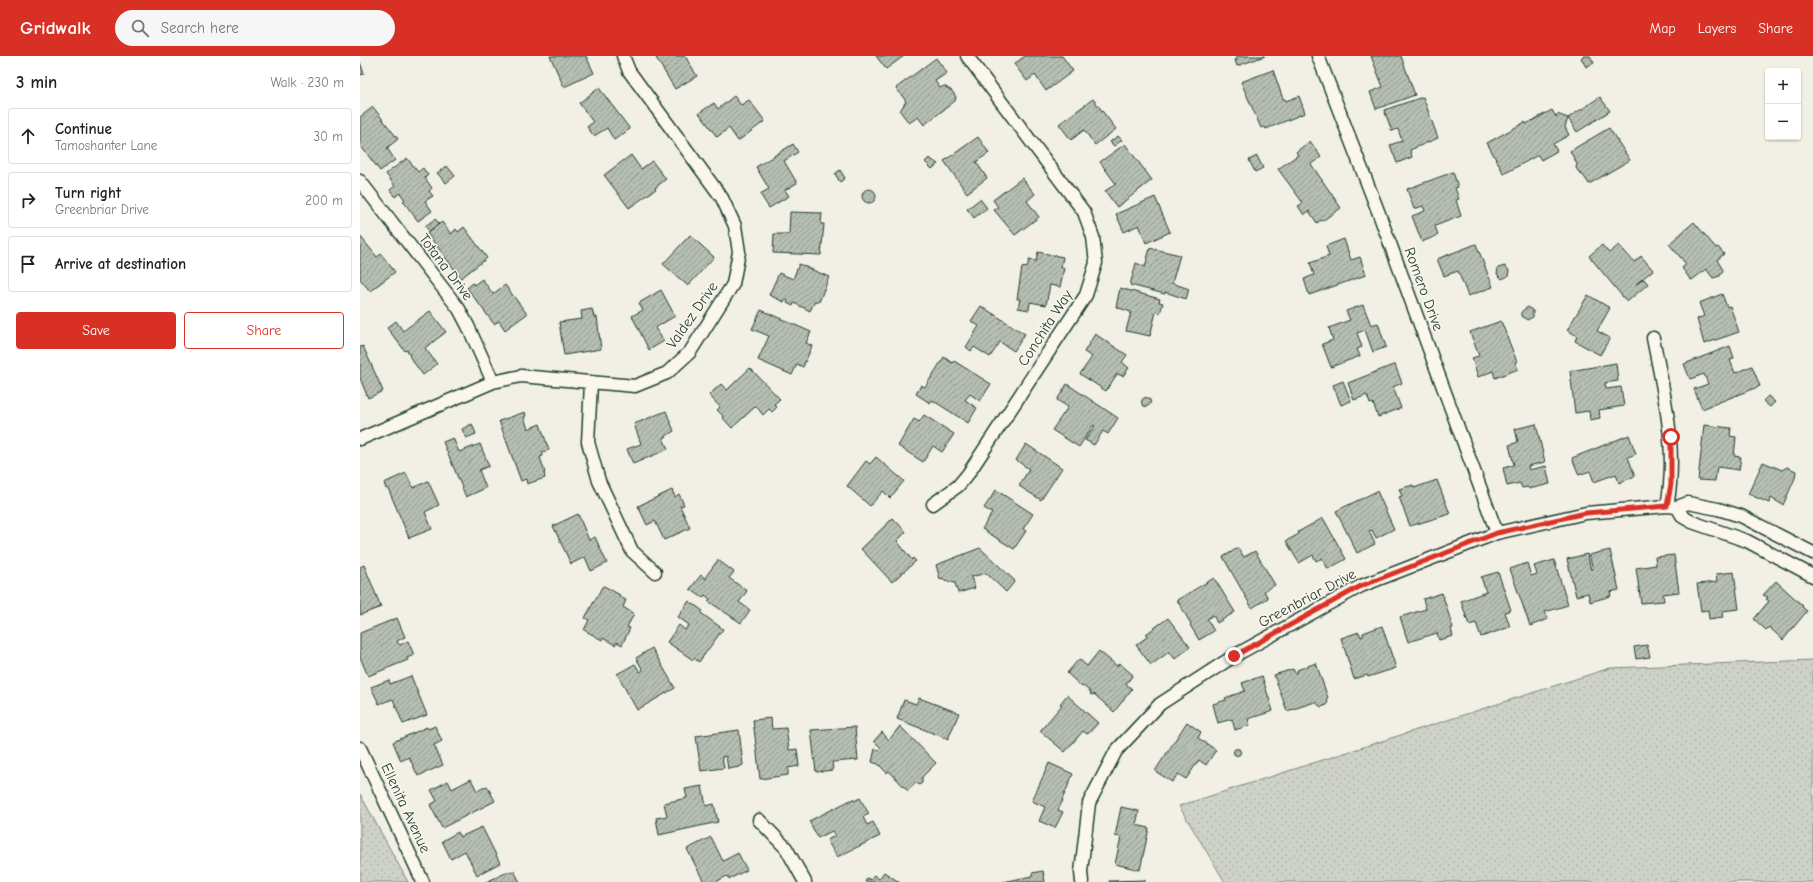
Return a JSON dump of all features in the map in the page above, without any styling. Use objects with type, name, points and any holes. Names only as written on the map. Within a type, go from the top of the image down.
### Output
[{"type":"street","name":"Valdez Drive","points":[[360,439],[493,382],[521,376],[591,384],[635,386],[667,373],[690,352],[734,284],[739,252],[735,226],[722,198],[629,71],[623,56]]},
{"type":"street","name":"Conchita Way","points":[[933,504],[958,486],[968,474],[1086,295],[1096,263],[1093,237],[1084,212],[967,56]]},
{"type":"street","name":"Romero Drive","points":[[1318,56],[1378,210],[1497,533]]},
{"type":"street","name":"Totana Drive","points":[[360,181],[459,309],[493,382]]},
{"type":"street","points":[[1653,338],[1671,437],[1672,506],[1683,517],[1692,522],[1747,541],[1813,576]]},
{"type":"street","points":[[591,384],[588,442],[599,481],[632,551],[655,572]]},
{"type":"street","name":"Greenbriar Drive","points":[[1082,882],[1080,872],[1089,803],[1116,751],[1160,704],[1234,656],[1361,586],[1497,533],[1586,513],[1672,506],[1688,503],[1718,509],[1741,516],[1813,553]]},
{"type":"street","name":"Ellenita Avenue","points":[[360,748],[422,882]]},
{"type":"street","points":[[759,820],[786,848],[805,882]]},
{"type":"shaded area","points":[[1813,660],[1813,882],[1225,882],[1179,806],[1610,668]]},
{"type":"shaded area","points":[[360,794],[408,882],[360,882]]},
{"type":"building","points":[[550,56],[586,56],[594,73],[564,87]]},
{"type":"building","points":[[655,56],[685,56],[697,76],[675,89]]},
{"type":"building","points":[[876,56],[904,56],[886,69]]},
{"type":"building","points":[[1025,56],[1062,56],[1073,71],[1046,91],[1035,75],[1027,81],[1014,64]]},
{"type":"building","points":[[1235,56],[1265,56],[1237,66]]},
{"type":"building","points":[[1371,56],[1401,56],[1415,95],[1376,109],[1370,92],[1383,87]]},
{"type":"building","points":[[1583,56],[1590,56],[1594,63],[1586,67],[1581,58]]},
{"type":"building","points":[[936,58],[947,73],[935,81],[940,88],[944,86],[952,91],[956,97],[955,101],[924,125],[918,117],[909,123],[900,111],[906,101],[896,88]]},
{"type":"building","points":[[360,62],[364,74],[360,75]]},
{"type":"building","points":[[1273,70],[1283,99],[1286,101],[1299,96],[1305,113],[1266,129],[1265,127],[1261,128],[1241,82]]},
{"type":"building","points":[[599,88],[630,129],[614,140],[607,128],[594,136],[587,127],[593,122],[579,103]]},
{"type":"building","points":[[734,96],[741,105],[749,100],[765,121],[738,141],[729,128],[717,137],[699,113],[714,103],[718,109]]},
{"type":"building","points":[[1423,97],[1438,138],[1410,150],[1412,157],[1397,163],[1390,145],[1402,141],[1398,129],[1392,131],[1384,110]]},
{"type":"building","points":[[1600,97],[1610,111],[1577,132],[1568,118]]},
{"type":"building","points":[[1093,99],[1116,129],[1095,145],[1084,130],[1071,140],[1059,124]]},
{"type":"building","points":[[373,107],[398,139],[387,148],[395,160],[380,171],[360,145],[360,117]]},
{"type":"building","points":[[1552,110],[1556,117],[1557,114],[1568,118],[1565,127],[1569,135],[1553,144],[1557,151],[1541,160],[1538,155],[1504,174],[1487,143],[1525,122],[1526,124]]},
{"type":"building","points":[[1609,128],[1630,160],[1589,184],[1576,168],[1577,164],[1570,151]]},
{"type":"building","points":[[1118,136],[1122,140],[1114,146],[1110,142]]},
{"type":"building","points":[[978,137],[989,153],[976,162],[987,178],[967,193],[944,161]]},
{"type":"building","points":[[1310,141],[1321,157],[1311,164],[1341,208],[1317,223],[1309,211],[1304,215],[1298,206],[1303,203],[1278,169],[1298,155],[1296,152]]},
{"type":"building","points":[[793,144],[798,152],[784,161],[797,183],[785,190],[789,196],[769,208],[760,194],[769,189],[756,167]]},
{"type":"building","points":[[1125,144],[1152,180],[1117,207],[1105,191],[1116,184],[1100,162]]},
{"type":"building","points":[[631,155],[641,169],[652,161],[666,179],[655,188],[656,189],[629,208],[604,175]]},
{"type":"building","points":[[1257,156],[1263,168],[1255,172],[1249,160]]},
{"type":"building","points":[[407,158],[418,172],[423,168],[428,175],[425,178],[432,188],[429,191],[433,196],[425,201],[432,211],[418,221],[403,201],[405,200],[400,193],[395,197],[390,190],[395,186],[386,174]]},
{"type":"building","points":[[929,158],[938,164],[932,169],[925,162]]},
{"type":"building","points":[[447,166],[455,176],[446,183],[437,173]]},
{"type":"building","points":[[840,170],[845,178],[840,182],[835,174]]},
{"type":"building","points":[[1453,172],[1458,187],[1455,188],[1459,199],[1456,200],[1461,216],[1435,226],[1438,235],[1422,242],[1412,216],[1425,211],[1423,206],[1414,209],[1407,189]]},
{"type":"building","points":[[1022,178],[1035,194],[1027,201],[1039,217],[1015,235],[994,210],[998,207],[993,200]]},
{"type":"building","points":[[866,189],[872,189],[876,193],[876,199],[872,203],[866,203],[862,199],[862,193]]},
{"type":"building","points":[[1155,197],[1170,232],[1146,243],[1139,225],[1124,232],[1116,214]]},
{"type":"building","points":[[980,199],[987,208],[974,218],[967,209]]},
{"type":"building","points":[[790,212],[822,213],[821,224],[824,224],[821,255],[773,253],[774,234],[789,234]]},
{"type":"building","points":[[435,219],[439,223],[429,231],[425,226]]},
{"type":"building","points":[[442,222],[451,234],[456,229],[458,232],[464,227],[487,258],[461,278],[427,233]]},
{"type":"building","points":[[1694,222],[1716,248],[1718,247],[1724,254],[1717,260],[1723,270],[1720,276],[1713,278],[1706,269],[1692,280],[1690,279],[1682,268],[1686,264],[1669,244]]},
{"type":"building","points":[[690,235],[714,257],[688,286],[663,264]]},
{"type":"building","points":[[360,236],[377,257],[381,254],[395,272],[370,291],[360,279]]},
{"type":"building","points":[[1344,239],[1351,260],[1360,257],[1366,275],[1309,295],[1304,279],[1314,275],[1310,263],[1329,256],[1326,246]]},
{"type":"building","points":[[1476,244],[1493,287],[1468,296],[1458,271],[1444,276],[1437,259]]},
{"type":"building","points":[[1602,245],[1609,253],[1619,245],[1634,262],[1641,256],[1653,270],[1636,284],[1644,279],[1648,284],[1627,302],[1589,256]]},
{"type":"building","points":[[1150,248],[1180,255],[1172,283],[1189,289],[1186,299],[1165,292],[1165,294],[1130,285],[1136,263],[1145,267]]},
{"type":"building","points":[[1038,252],[1063,257],[1061,268],[1064,268],[1060,287],[1050,285],[1046,305],[1030,302],[1029,310],[1018,308],[1020,299],[1017,299],[1022,267],[1027,268],[1029,260],[1036,261]]},
{"type":"building","points":[[799,264],[829,277],[819,302],[815,301],[810,311],[794,303],[793,306],[787,303],[788,301],[785,299],[784,302],[769,295],[779,273],[793,279]]},
{"type":"building","points":[[1505,266],[1509,270],[1508,276],[1502,279],[1497,274],[1498,268]]},
{"type":"building","points":[[482,279],[493,294],[505,285],[527,314],[505,330],[499,321],[494,324],[467,288],[473,283],[474,285]]},
{"type":"building","points":[[1120,288],[1160,299],[1159,302],[1163,303],[1160,313],[1156,312],[1150,336],[1126,331],[1131,312],[1116,307]]},
{"type":"building","points":[[661,290],[675,316],[655,328],[664,341],[649,350],[632,316],[643,310],[639,303]]},
{"type":"building","points":[[1722,294],[1727,307],[1730,306],[1739,332],[1704,344],[1697,319],[1704,316],[1699,303]]},
{"type":"building","points":[[1588,295],[1610,308],[1597,331],[1610,338],[1600,355],[1575,341],[1577,336],[1567,330]]},
{"type":"building","points":[[1363,305],[1371,325],[1378,323],[1386,347],[1373,352],[1365,330],[1357,333],[1362,347],[1357,349],[1360,356],[1331,367],[1322,344],[1333,340],[1329,328],[1350,320],[1346,311]]},
{"type":"building","points":[[981,306],[1025,334],[1014,351],[1000,342],[990,357],[974,347],[971,351],[966,347],[979,326],[971,321]]},
{"type":"building","points":[[1528,307],[1533,311],[1533,317],[1527,320],[1522,316],[1522,311]]},
{"type":"building","points":[[592,309],[594,317],[597,317],[601,349],[564,355],[559,322],[582,319],[581,311]]},
{"type":"building","points":[[761,310],[811,332],[806,343],[812,346],[803,367],[797,364],[792,375],[758,360],[769,336],[752,329]]},
{"type":"building","points":[[430,311],[446,332],[425,348],[437,364],[423,375],[409,356],[410,355],[407,350],[405,351],[387,328],[396,321],[403,331]]},
{"type":"building","points":[[1501,321],[1517,362],[1515,362],[1518,369],[1495,378],[1493,371],[1478,377],[1472,358],[1479,356],[1470,332]]},
{"type":"building","points":[[1095,334],[1127,355],[1122,362],[1129,368],[1123,376],[1117,374],[1106,391],[1080,374],[1092,357],[1084,352]]},
{"type":"building","points":[[363,346],[383,391],[368,398],[360,378],[360,347]]},
{"type":"building","points":[[1730,346],[1734,358],[1730,360],[1735,373],[1752,366],[1760,386],[1702,409],[1694,389],[1708,384],[1704,374],[1690,379],[1684,364]]},
{"type":"building","points":[[944,357],[952,363],[954,361],[991,384],[980,401],[970,394],[965,400],[977,408],[968,423],[932,400],[930,403],[916,394],[921,385],[925,387]]},
{"type":"building","points":[[1616,363],[1618,381],[1605,383],[1606,389],[1621,387],[1624,406],[1599,410],[1600,418],[1590,420],[1589,411],[1575,413],[1570,371]]},
{"type":"building","points":[[1395,365],[1402,383],[1393,387],[1401,408],[1378,417],[1373,403],[1370,404],[1367,395],[1354,400],[1348,383]]},
{"type":"building","points":[[750,368],[780,399],[774,404],[777,407],[772,412],[769,409],[763,415],[756,406],[732,428],[717,410],[720,407],[709,395],[721,384],[727,390]]},
{"type":"building","points":[[1343,381],[1351,401],[1341,405],[1333,385]]},
{"type":"building","points":[[1067,384],[1118,418],[1108,434],[1103,431],[1094,445],[1085,440],[1095,426],[1093,425],[1079,447],[1052,430],[1068,407],[1057,400]]},
{"type":"building","points":[[1768,396],[1775,402],[1770,407],[1763,401]]},
{"type":"building","points":[[1146,397],[1151,402],[1146,407],[1141,402]]},
{"type":"building","points":[[666,411],[674,431],[663,438],[668,449],[633,464],[627,449],[641,444],[634,424]]},
{"type":"building","points":[[525,412],[526,416],[524,417],[528,429],[540,424],[549,450],[542,452],[543,456],[540,457],[545,478],[527,484],[526,479],[521,481],[499,421]]},
{"type":"building","points":[[924,415],[954,434],[942,452],[933,446],[923,462],[898,446],[914,419],[919,422]]},
{"type":"building","points":[[472,424],[476,434],[466,438],[462,429]]},
{"type":"building","points":[[1536,424],[1545,462],[1528,466],[1529,470],[1546,466],[1550,484],[1529,489],[1528,487],[1522,488],[1520,483],[1507,486],[1503,468],[1514,465],[1509,445],[1518,442],[1515,429]]},
{"type":"building","points":[[1704,425],[1731,428],[1730,436],[1736,437],[1734,456],[1741,457],[1739,470],[1717,467],[1715,481],[1698,480]]},
{"type":"building","points":[[1629,435],[1636,454],[1628,457],[1635,476],[1619,483],[1616,474],[1594,482],[1590,471],[1579,475],[1572,458]]},
{"type":"building","points":[[453,438],[459,452],[480,444],[489,466],[479,470],[486,488],[466,497],[443,442]]},
{"type":"building","points":[[1026,444],[1062,468],[1041,500],[1019,486],[1029,469],[1016,460]]},
{"type":"building","points":[[876,457],[904,481],[890,498],[883,491],[870,506],[847,486],[866,461],[870,464]]},
{"type":"building","points":[[1763,462],[1782,470],[1787,467],[1796,471],[1795,478],[1783,505],[1771,498],[1769,503],[1748,494]]},
{"type":"building","points":[[406,473],[413,488],[428,481],[439,505],[425,512],[432,529],[409,538],[388,488],[386,489],[384,483]]},
{"type":"building","points":[[1437,480],[1450,514],[1410,526],[1399,497],[1402,496],[1399,489],[1413,485],[1414,488]]},
{"type":"building","points":[[672,490],[675,497],[679,494],[684,505],[680,506],[690,528],[664,540],[655,521],[647,525],[638,506]]},
{"type":"building","points":[[996,490],[1033,514],[1023,529],[1026,531],[1014,549],[982,529],[992,513],[984,508]]},
{"type":"building","points":[[1377,491],[1394,529],[1376,538],[1372,530],[1369,531],[1375,544],[1357,553],[1336,511]]},
{"type":"building","points":[[578,514],[589,540],[595,537],[607,563],[591,571],[585,557],[571,564],[553,526]]},
{"type":"building","points":[[893,518],[906,532],[897,541],[912,560],[913,558],[916,561],[892,582],[861,549]]},
{"type":"building","points":[[1323,518],[1346,559],[1328,569],[1322,558],[1316,561],[1313,555],[1299,563],[1286,541],[1299,534],[1298,532]]},
{"type":"building","points":[[980,548],[1015,581],[1006,592],[986,573],[971,577],[975,588],[958,593],[955,583],[944,580],[943,578],[940,579],[936,565]]},
{"type":"building","points":[[1238,548],[1244,557],[1255,551],[1275,585],[1264,591],[1268,598],[1252,608],[1223,557]]},
{"type":"building","points":[[1610,550],[1619,590],[1610,592],[1611,596],[1590,602],[1588,593],[1576,596],[1567,559],[1587,554],[1591,570],[1593,569],[1589,555]]},
{"type":"building","points":[[1674,555],[1679,592],[1663,594],[1664,601],[1641,603],[1636,568],[1656,565],[1655,557]]},
{"type":"building","points":[[718,560],[734,572],[729,578],[747,591],[739,602],[750,610],[741,623],[708,601],[710,599],[705,595],[703,598],[690,589],[701,575],[706,579],[706,576]]},
{"type":"building","points":[[1554,560],[1568,605],[1545,612],[1548,619],[1530,626],[1510,569],[1527,563],[1531,576],[1537,574],[1534,566]]},
{"type":"building","points":[[364,565],[381,607],[360,615],[360,567]]},
{"type":"building","points":[[1498,572],[1511,610],[1505,612],[1510,627],[1481,637],[1476,623],[1469,625],[1461,601],[1486,592],[1481,577]]},
{"type":"building","points":[[1734,572],[1739,609],[1722,611],[1723,617],[1709,619],[1708,610],[1701,611],[1697,584],[1717,582],[1716,574]]},
{"type":"building","points":[[1214,578],[1235,612],[1217,623],[1213,615],[1207,619],[1214,631],[1199,640],[1177,600]]},
{"type":"building","points":[[1776,581],[1807,611],[1783,640],[1769,627],[1766,630],[1754,619],[1769,601],[1766,599],[1768,597],[1763,595]]},
{"type":"building","points":[[604,586],[620,595],[619,597],[626,600],[623,607],[634,614],[627,627],[630,628],[622,645],[617,642],[615,645],[603,638],[602,640],[584,630],[589,620],[585,618],[602,587]]},
{"type":"building","points":[[1442,593],[1453,628],[1451,629],[1453,636],[1439,640],[1437,633],[1408,642],[1400,617],[1426,609],[1423,599]]},
{"type":"building","points":[[689,601],[703,611],[701,613],[723,629],[699,662],[694,658],[693,660],[667,642],[679,625],[685,630],[689,625],[678,617]]},
{"type":"building","points":[[397,618],[405,637],[397,641],[400,645],[408,641],[414,655],[407,658],[408,660],[368,676],[360,657],[360,633]]},
{"type":"building","points":[[1168,618],[1190,647],[1175,659],[1169,652],[1151,665],[1136,645],[1147,637],[1146,634]]},
{"type":"building","points":[[1382,626],[1396,668],[1368,677],[1367,675],[1354,679],[1341,638],[1359,632],[1361,637],[1363,636],[1363,633]]},
{"type":"building","points":[[1647,645],[1650,657],[1636,659],[1634,647]]},
{"type":"building","points":[[652,648],[675,688],[637,710],[617,674],[635,664],[640,672],[643,670],[636,658]]},
{"type":"building","points":[[1099,651],[1117,666],[1119,663],[1133,675],[1126,684],[1132,689],[1114,712],[1094,694],[1090,694],[1091,692],[1083,686],[1082,687],[1067,673],[1079,659],[1087,666]]},
{"type":"building","points":[[1316,663],[1328,698],[1327,705],[1321,707],[1315,702],[1287,711],[1274,675],[1293,669],[1295,673],[1297,670]]},
{"type":"building","points":[[411,676],[427,715],[403,724],[393,699],[379,704],[371,687],[389,680],[390,684]]},
{"type":"building","points":[[1262,676],[1273,711],[1248,719],[1250,725],[1235,730],[1232,719],[1218,723],[1213,704],[1245,691],[1242,683]]},
{"type":"building","points":[[1067,695],[1098,723],[1089,733],[1087,734],[1083,731],[1065,752],[1040,731],[1062,705],[1060,704]]},
{"type":"building","points":[[919,698],[959,713],[948,739],[897,719],[904,700],[916,704]]},
{"type":"building","points":[[771,718],[772,729],[786,728],[789,750],[797,749],[799,766],[788,768],[788,775],[760,779],[753,720]]},
{"type":"building","points":[[1187,722],[1201,732],[1198,738],[1216,750],[1206,765],[1199,760],[1186,779],[1178,774],[1172,782],[1155,771]]},
{"type":"building","points":[[435,726],[442,741],[434,745],[443,765],[418,776],[409,757],[401,761],[393,742],[427,727],[428,729]]},
{"type":"building","points":[[900,726],[936,763],[922,777],[922,783],[919,785],[916,782],[908,791],[889,771],[887,773],[878,764],[872,762],[875,749],[879,750],[881,748],[874,741],[882,732],[889,740]]},
{"type":"building","points":[[855,727],[858,760],[832,762],[833,770],[816,772],[811,730]]},
{"type":"building","points":[[739,730],[743,765],[728,769],[726,756],[722,757],[724,768],[701,771],[696,736]]},
{"type":"building","points":[[1237,749],[1240,752],[1237,755],[1234,752]]},
{"type":"building","points":[[1049,763],[1073,774],[1058,810],[1063,812],[1055,828],[1039,821],[1045,807],[1032,801]]},
{"type":"building","points":[[471,779],[477,791],[487,786],[495,801],[442,828],[430,805],[437,801],[431,790],[448,781],[452,789]]},
{"type":"building","points":[[702,786],[706,806],[714,804],[718,822],[659,835],[656,818],[667,816],[664,803],[687,798],[685,789]]},
{"type":"building","points":[[860,798],[869,814],[863,817],[867,825],[873,822],[880,836],[837,857],[827,840],[835,836],[832,831],[818,838],[809,821],[853,799],[854,801]]},
{"type":"building","points":[[1121,807],[1139,811],[1136,825],[1149,828],[1140,870],[1115,864],[1121,837],[1115,836]]},
{"type":"building","points":[[482,827],[500,863],[477,875],[465,851],[451,859],[442,841],[458,832],[460,837]]},
{"type":"building","points":[[711,837],[723,861],[738,853],[747,870],[729,879],[727,876],[716,882],[704,882],[687,849]]},
{"type":"building","points":[[510,871],[511,873],[514,871],[520,882],[486,882]]},
{"type":"building","points":[[1043,871],[1045,882],[1003,882],[1032,876],[1032,873]]},
{"type":"building","points":[[884,872],[899,882],[865,882],[867,878],[871,880],[874,875],[879,879]]},
{"type":"building","points":[[1145,880],[1145,882],[1109,882],[1109,881]]},
{"type":"route","points":[[1234,656],[1361,586],[1419,562],[1497,533],[1586,513],[1667,506],[1671,484],[1671,437]]}]
